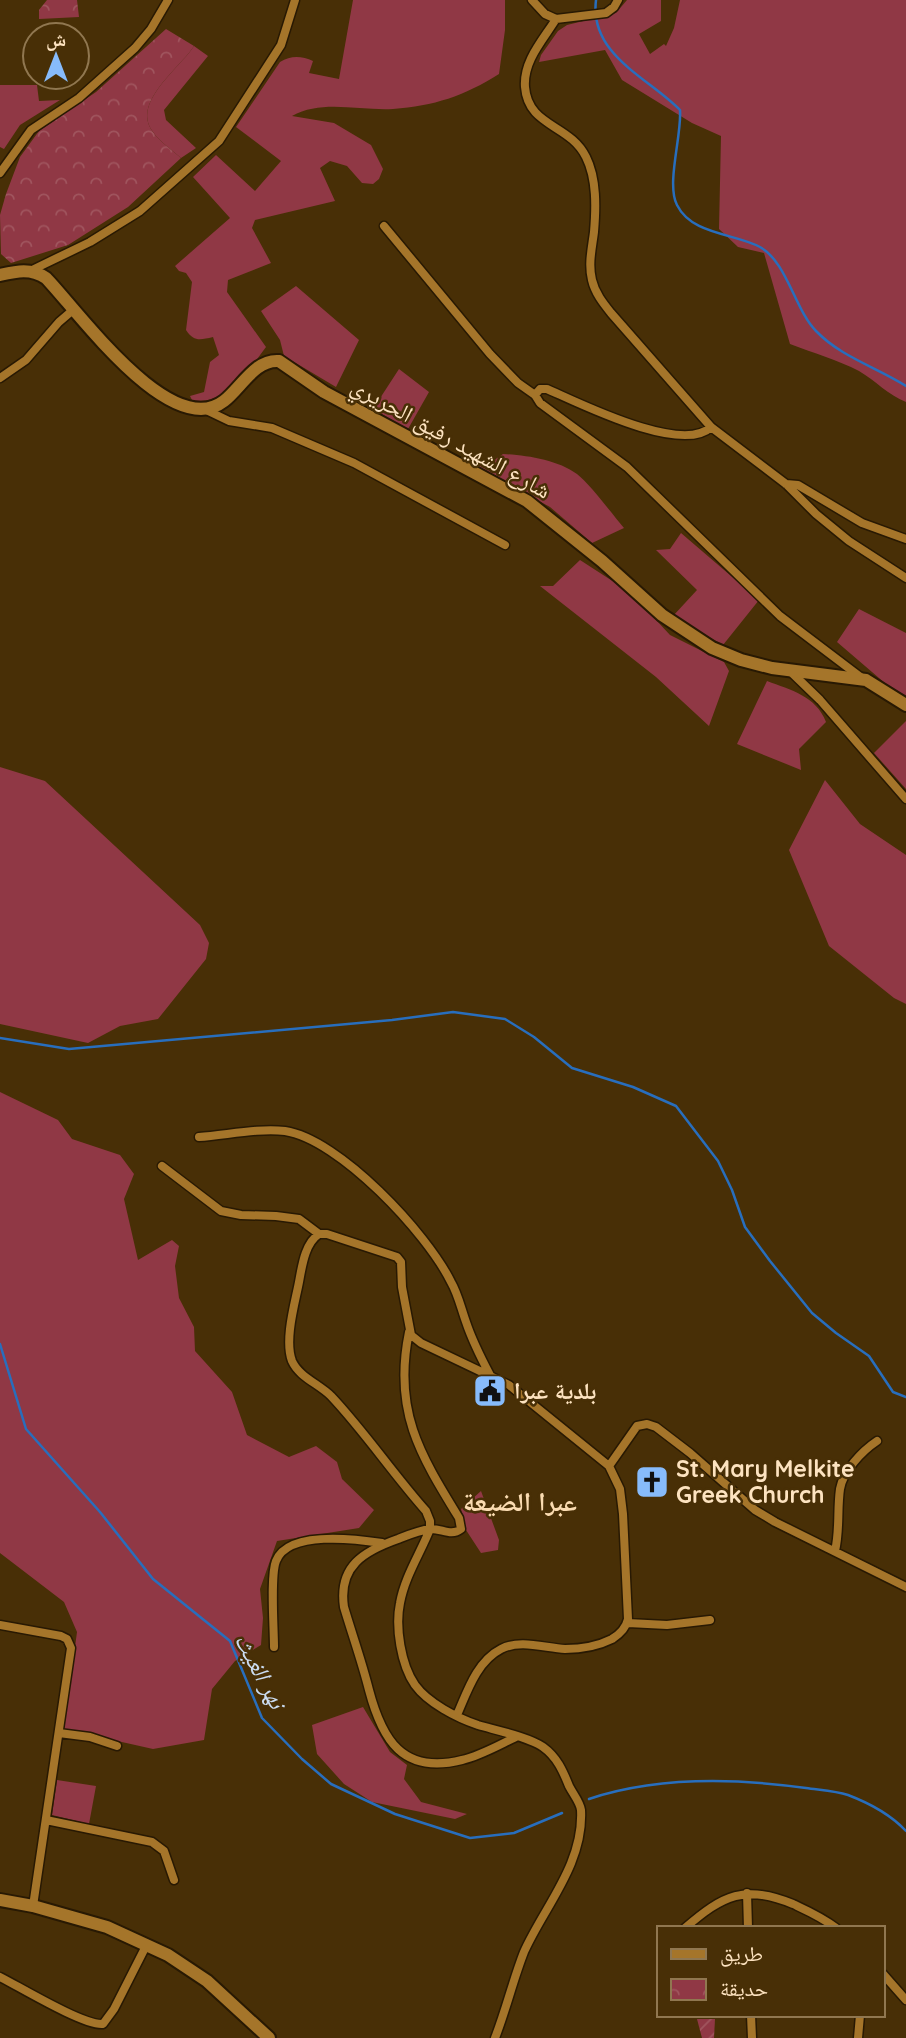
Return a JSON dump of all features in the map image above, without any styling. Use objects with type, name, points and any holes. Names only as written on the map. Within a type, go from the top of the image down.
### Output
[{"type":"street","points":[[0,173],[31,130],[79,98],[135,48],[151,29],[168,0]]},
{"type":"street","points":[[0,275],[30,271],[90,242],[140,211],[219,141],[281,45],[295,0]]},
{"type":"street","points":[[532,0],[545,14],[556,19],[606,13],[618,0]]},
{"type":"street","points":[[556,19],[530,60],[525,88],[533,112],[573,139],[590,168],[595,209],[590,265],[594,287],[611,313],[711,427],[786,484],[833,528],[906,578]]},
{"type":"street","points":[[384,226],[489,354],[517,383],[626,467],[780,616],[866,680]]},
{"type":"street","points":[[30,271],[46,278],[101,342],[152,387],[186,407],[204,409],[229,421],[272,428],[354,463],[505,545]]},
{"type":"street","points":[[0,377],[26,360],[72,310]]},
{"type":"street","name":"شارع الشهيد رفيق الحريري","points":[[204,409],[224,401],[264,363],[279,361],[324,392],[536,506],[662,615],[694,638],[741,660],[790,671],[866,680],[906,705]]},
{"type":"street","points":[[535,395],[540,388],[547,389],[602,414],[668,433],[699,435],[711,427]]},
{"type":"street","points":[[786,484],[798,485],[862,523],[906,539]]},
{"type":"street","points":[[790,671],[820,700],[906,799]]},
{"type":"street","points":[[200,1137],[287,1131],[321,1144],[347,1161],[396,1209],[447,1273],[490,1375]]},
{"type":"street","points":[[162,1166],[221,1211],[299,1219],[319,1234],[349,1240],[394,1255],[400,1260],[409,1332],[404,1356],[404,1402],[420,1451],[458,1518],[461,1529],[451,1533],[430,1529],[384,1544],[363,1555],[347,1572],[342,1593],[344,1607],[381,1728],[394,1747],[406,1756],[425,1762],[462,1760],[516,1737]]},
{"type":"street","points":[[319,1234],[311,1241],[302,1265],[289,1340],[293,1362],[310,1380],[330,1395],[354,1422],[426,1511],[430,1521],[430,1529],[404,1585],[399,1605],[399,1628],[405,1661],[415,1686],[431,1700],[474,1724],[542,1746],[561,1768],[581,1811],[575,1850],[561,1887],[524,1953],[495,2038]]},
{"type":"street","points":[[409,1332],[418,1341],[509,1385],[609,1466],[620,1489],[625,1524],[628,1623],[617,1636],[602,1644],[568,1649],[520,1644],[504,1647],[496,1651],[477,1673],[457,1715]]},
{"type":"street","points":[[609,1466],[634,1429],[640,1424],[652,1425],[690,1452],[755,1510],[906,1587]]},
{"type":"street","points":[[835,1551],[842,1482],[859,1457],[877,1441]]},
{"type":"street","points":[[274,1647],[274,1570],[280,1554],[296,1544],[317,1539],[384,1544]]},
{"type":"street","points":[[628,1623],[667,1625],[710,1620]]},
{"type":"street","points":[[0,1625],[53,1634],[67,1639],[70,1644],[33,1906]]},
{"type":"street","points":[[59,1732],[90,1737],[117,1746]]},
{"type":"street","points":[[46,1820],[152,1842],[164,1851],[174,1880]]},
{"type":"street","points":[[747,1893],[748,1926]]},
{"type":"street","points":[[687,1926],[706,1911],[732,1897],[747,1893],[776,1897],[811,1911],[832,1926]]},
{"type":"street","points":[[0,1900],[33,1906],[107,1927],[186,1966],[269,2038]]},
{"type":"street","points":[[0,1977],[99,2025],[103,2024],[114,2009],[146,1946]]},
{"type":"street","points":[[885,1976],[906,2000]]},
{"type":"street","points":[[751,2017],[752,2038]]},
{"type":"street","points":[[858,2038],[860,2017]]},
{"type":"green space","points":[[47,0],[77,0],[79,17],[39,19],[39,10]]},
{"type":"green space","points":[[353,0],[505,0],[505,30],[499,74],[461,94],[422,105],[393,109],[316,108],[292,116],[334,123],[371,145],[383,169],[379,179],[373,184],[362,183],[347,166],[330,161],[320,168],[335,201],[255,220],[252,228],[271,263],[228,280],[227,292],[266,347],[235,385],[215,398],[192,400],[190,396],[204,392],[210,362],[219,355],[213,337],[198,339],[186,330],[192,282],[186,273],[175,266],[230,218],[193,177],[216,155],[255,191],[281,161],[236,127],[280,62],[288,58],[309,59],[313,61],[309,73],[339,79]]},
{"type":"green space","points":[[627,0],[661,0],[661,21],[639,34],[650,54],[664,44],[666,46],[674,28],[680,0],[906,0],[906,402],[893,396],[859,371],[790,344],[764,253],[738,247],[719,229],[721,136],[692,123],[622,80],[605,50],[539,62],[558,31],[567,25],[616,13]]},
{"type":"green space","points":[[166,29],[194,46],[152,98],[148,121],[156,136],[181,158],[128,207],[68,245],[11,263],[1,254],[0,215],[20,157],[39,131],[96,92]]},
{"type":"green space","points":[[194,46],[208,56],[164,110],[166,120],[196,148],[181,158],[153,132],[148,121],[148,109],[160,86]]},
{"type":"green space","points":[[0,85],[21,85],[21,91],[38,91],[39,101],[60,100],[20,125],[4,149],[0,147]]},
{"type":"green space","points":[[296,286],[359,340],[336,387],[284,356],[280,340],[261,311]]},
{"type":"green space","points":[[399,369],[429,392],[408,429],[373,409]]},
{"type":"green space","points":[[503,454],[541,459],[569,469],[588,485],[624,528],[592,543],[550,507],[477,467],[475,461],[490,463]]},
{"type":"green space","points":[[681,533],[759,600],[723,645],[673,616],[697,590],[656,550],[670,549]]},
{"type":"green space","points":[[580,560],[631,593],[670,635],[724,662],[729,671],[709,726],[656,677],[540,586],[553,586]]},
{"type":"green space","points":[[859,609],[906,633],[906,696],[886,684],[837,642]]},
{"type":"green space","points":[[767,681],[809,700],[822,713],[826,722],[799,749],[801,770],[737,744]]},
{"type":"green space","points":[[906,721],[906,789],[874,753]]},
{"type":"green space","points":[[0,767],[45,781],[200,925],[209,943],[206,959],[158,1019],[120,1026],[88,1043],[0,1024]]},
{"type":"green space","points":[[825,780],[860,824],[906,855],[906,1004],[894,998],[829,946],[789,850]]},
{"type":"green space","points":[[0,1092],[58,1120],[72,1139],[120,1155],[134,1174],[124,1199],[138,1260],[172,1240],[179,1246],[175,1266],[179,1298],[194,1327],[195,1351],[232,1392],[247,1435],[289,1457],[316,1446],[337,1462],[342,1479],[374,1510],[359,1528],[277,1541],[260,1589],[263,1618],[261,1645],[235,1661],[212,1689],[204,1740],[153,1749],[64,1729],[77,1632],[64,1602],[0,1553]]},
{"type":"green space","points":[[481,1491],[499,1540],[498,1550],[481,1553],[466,1530],[461,1509]]},
{"type":"green space","points":[[363,1707],[390,1752],[407,1765],[404,1779],[421,1802],[467,1814],[455,1819],[372,1802],[344,1784],[317,1754],[312,1725]]},
{"type":"green space","points":[[57,1780],[96,1786],[89,1824],[52,1815]]},
{"type":"green space","points":[[697,2019],[715,2019],[714,2038],[702,2038]]},
{"type":"waterway","points":[[596,0],[596,19],[611,51],[680,110],[673,185],[677,205],[684,215],[703,228],[760,247],[777,264],[816,331],[836,348],[906,386]]},
{"type":"waterway","points":[[0,1038],[69,1049],[392,1020],[453,1012],[505,1019],[534,1037],[572,1068],[633,1087],[676,1106],[718,1161],[745,1227],[770,1261],[812,1313],[869,1356],[893,1392],[906,1397]]},
{"type":"waterway","name":"نهر الغيث","points":[[0,1344],[26,1429],[100,1512],[153,1579],[230,1641],[262,1718],[331,1784],[395,1814],[470,1838],[514,1833],[562,1813]]},
{"type":"waterway","name":"نهر الغيث","points":[[589,1799],[642,1786],[669,1783],[751,1782],[848,1795],[879,1810],[906,1831]]},
{"type":"place","name":"بلدية عبرا","points":[[490,1391]]},
{"type":"place","name":"St. Mary Melkite Greek Church","points":[[652,1482]]},
{"type":"district","name":"عبرا الضيعة","points":[[520,1502]]}]
